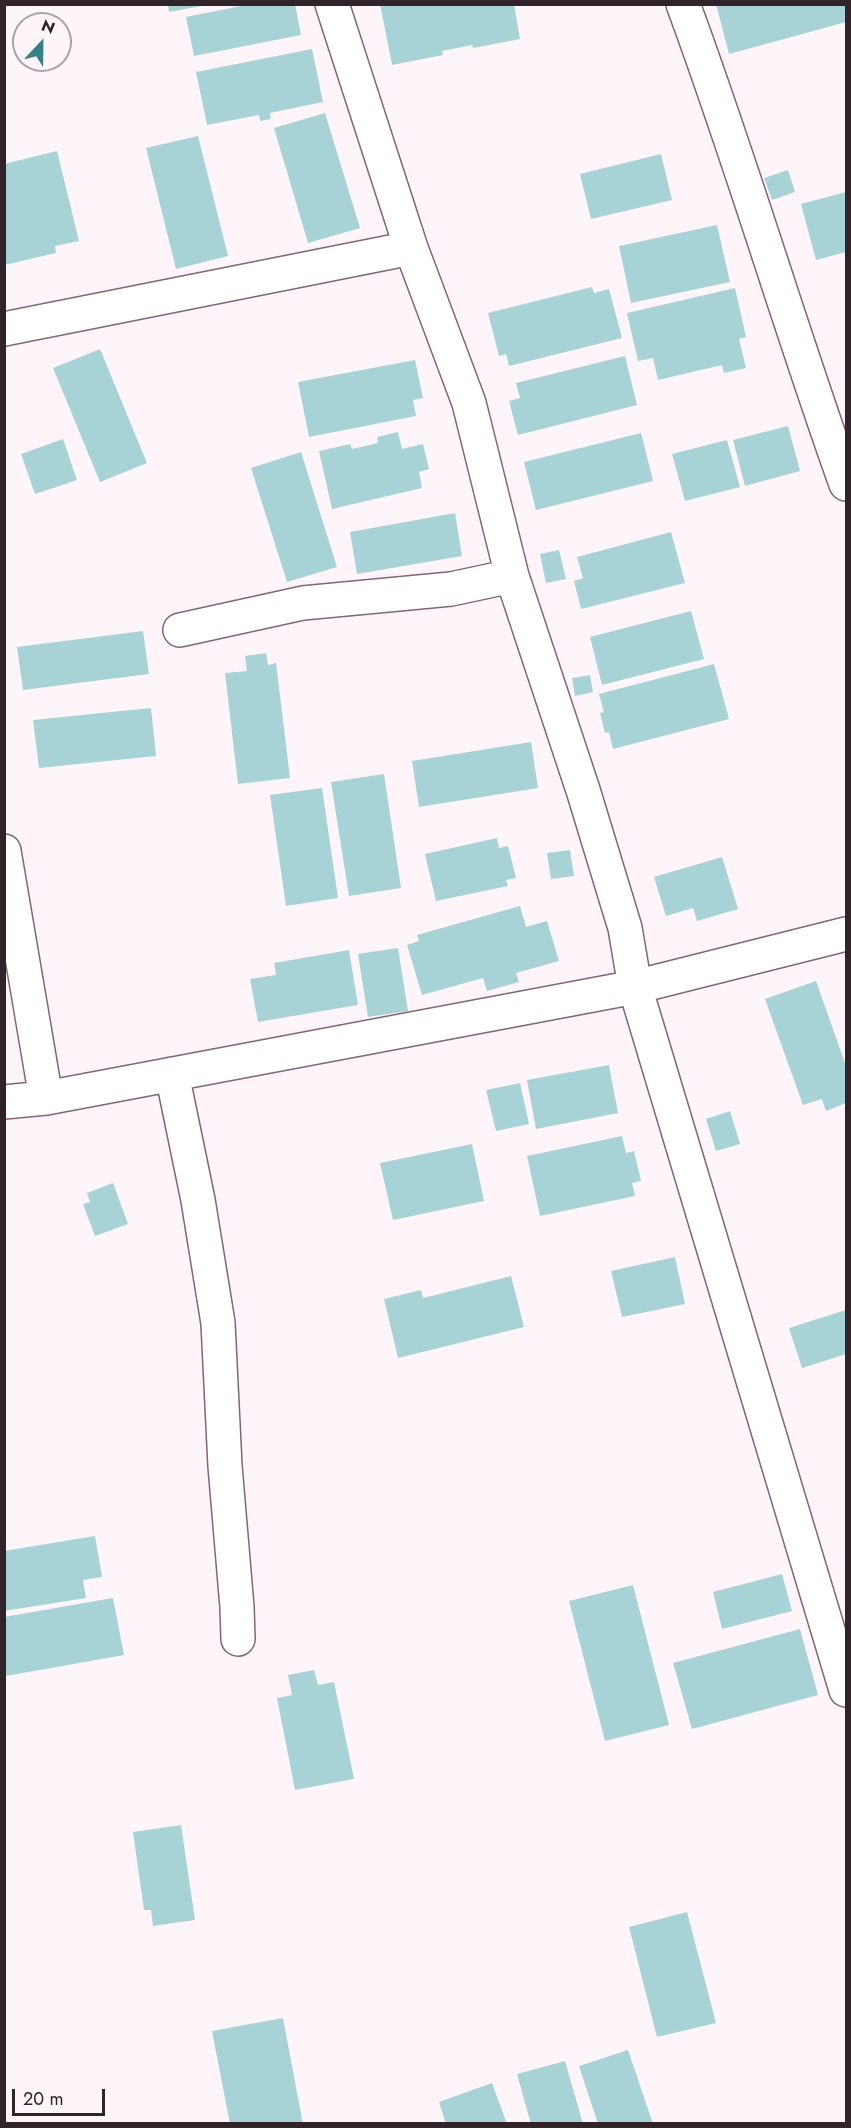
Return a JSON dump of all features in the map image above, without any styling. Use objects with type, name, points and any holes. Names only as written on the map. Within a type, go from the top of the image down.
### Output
[{"type":"street","points":[[332,4],[411,248],[469,403],[512,576],[584,790],[625,928],[634,987],[846,1690]]},
{"type":"street","points":[[683,4],[846,484]]},
{"type":"street","points":[[4,329],[411,248]]},
{"type":"street","points":[[180,630],[303,603],[451,589],[512,576]]},
{"type":"street","points":[[4,851],[45,1098]]},
{"type":"street","points":[[4,1102],[45,1098],[634,987],[846,934]]},
{"type":"street","points":[[172,1074],[198,1200],[218,1323],[221,1414],[238,1639]]},
{"type":"building","points":[[168,4],[202,4],[202,6],[169,12]]},
{"type":"building","points":[[251,4],[295,4],[301,35],[194,56],[186,17]]},
{"type":"building","points":[[380,4],[514,4],[520,39],[442,51],[443,55],[392,65]]},
{"type":"building","points":[[716,4],[846,4],[846,22],[729,54]]},
{"type":"building","points":[[312,49],[323,102],[270,113],[271,119],[260,121],[259,115],[207,125],[196,72]]},
{"type":"building","points":[[325,113],[360,228],[308,243],[274,128]]},
{"type":"building","points":[[198,136],[228,256],[176,269],[146,148]]},
{"type":"building","points":[[57,151],[79,241],[55,246],[56,253],[4,265],[4,164]]},
{"type":"building","points":[[661,154],[672,200],[591,219],[580,174]]},
{"type":"building","points":[[788,170],[795,192],[772,200],[764,178]]},
{"type":"building","points":[[846,192],[846,252],[816,260],[801,204]]},
{"type":"building","points":[[717,225],[730,282],[631,303],[619,246]]},
{"type":"building","points":[[592,287],[594,293],[609,289],[622,338],[509,366],[506,354],[499,356],[488,313]]},
{"type":"building","points":[[735,288],[746,337],[739,339],[746,368],[724,373],[722,365],[658,380],[653,358],[638,361],[627,313]]},
{"type":"building","points":[[100,349],[147,463],[100,482],[53,368]]},
{"type":"building","points":[[625,356],[637,405],[518,435],[509,401],[520,398],[516,383]]},
{"type":"building","points":[[415,360],[423,398],[413,400],[416,416],[309,437],[298,382]]},
{"type":"building","points":[[788,426],[800,471],[745,486],[733,440]]},
{"type":"building","points":[[398,432],[402,449],[423,444],[429,469],[419,472],[422,488],[332,509],[319,451],[350,444],[352,449],[378,443],[377,437]]},
{"type":"building","points":[[641,433],[653,481],[536,510],[524,462]]},
{"type":"building","points":[[63,439],[77,480],[35,494],[21,454]]},
{"type":"building","points":[[727,440],[740,487],[685,501],[672,454]]},
{"type":"building","points":[[301,452],[337,567],[287,582],[251,468]]},
{"type":"building","points":[[455,513],[462,556],[357,574],[350,532]]},
{"type":"building","points":[[671,532],[685,583],[581,609],[574,581],[583,578],[577,557]]},
{"type":"building","points":[[559,550],[566,579],[546,583],[540,554]]},
{"type":"building","points":[[691,611],[704,659],[602,685],[590,637]]},
{"type":"building","points":[[143,631],[149,674],[23,690],[17,647]]},
{"type":"building","points":[[266,653],[268,665],[276,663],[290,778],[238,784],[225,673],[247,671],[245,656]]},
{"type":"building","points":[[714,664],[729,719],[613,749],[609,732],[605,733],[600,713],[604,712],[599,694]]},
{"type":"building","points":[[590,675],[593,692],[575,696],[572,678]]},
{"type":"building","points":[[151,708],[156,756],[39,768],[33,720]]},
{"type":"building","points":[[531,742],[538,788],[419,807],[412,761]]},
{"type":"building","points":[[384,774],[401,888],[349,896],[331,782]]},
{"type":"building","points":[[322,788],[338,898],[286,906],[270,795]]},
{"type":"building","points":[[497,838],[499,848],[508,846],[516,878],[506,880],[508,886],[436,901],[425,854]]},
{"type":"building","points":[[570,850],[574,876],[551,879],[547,853]]},
{"type":"building","points":[[722,857],[738,909],[697,921],[693,908],[666,916],[654,877]]},
{"type":"building","points":[[520,906],[526,927],[547,921],[559,961],[516,973],[519,982],[487,991],[483,978],[422,995],[407,945],[419,941],[417,935]]},
{"type":"building","points":[[398,948],[408,1011],[368,1017],[358,954]]},
{"type":"building","points":[[349,950],[358,1005],[258,1022],[250,979],[276,975],[274,963]]},
{"type":"building","points":[[816,981],[846,1066],[846,1103],[826,1111],[822,1099],[803,1105],[765,999]]},
{"type":"building","points":[[609,1065],[618,1113],[536,1129],[527,1080]]},
{"type":"building","points":[[520,1083],[529,1124],[496,1131],[486,1090]]},
{"type":"building","points":[[730,1111],[740,1144],[716,1151],[706,1119]]},
{"type":"building","points":[[622,1136],[626,1153],[634,1151],[641,1181],[632,1183],[635,1196],[540,1216],[527,1156]]},
{"type":"building","points":[[472,1144],[484,1201],[393,1220],[380,1163]]},
{"type":"building","points":[[113,1183],[128,1224],[95,1236],[83,1204],[90,1202],[87,1193]]},
{"type":"building","points":[[675,1257],[685,1304],[622,1317],[611,1271]]},
{"type":"building","points":[[511,1276],[524,1327],[398,1358],[384,1299],[421,1290],[423,1298]]},
{"type":"building","points":[[846,1310],[846,1354],[802,1368],[789,1328]]},
{"type":"building","points":[[95,1536],[102,1577],[83,1580],[86,1598],[4,1611],[4,1551]]},
{"type":"building","points":[[782,1574],[792,1611],[722,1629],[713,1592]]},
{"type":"building","points":[[633,1585],[669,1725],[605,1741],[569,1601]]},
{"type":"building","points":[[113,1598],[124,1655],[6,1676],[4,1617]]},
{"type":"building","points":[[800,1629],[818,1695],[692,1729],[673,1663]]},
{"type":"building","points":[[314,1670],[318,1685],[334,1682],[354,1779],[295,1790],[277,1698],[292,1695],[288,1675]]},
{"type":"building","points":[[181,1825],[195,1920],[153,1926],[151,1910],[144,1910],[133,1832]]},
{"type":"building","points":[[687,1912],[716,2023],[657,2037],[629,1927]]},
{"type":"building","points":[[283,2018],[303,2124],[230,2124],[212,2031]]},
{"type":"building","points":[[628,2050],[653,2124],[598,2124],[579,2066]]},
{"type":"building","points":[[565,2061],[583,2124],[531,2124],[517,2074]]},
{"type":"building","points":[[492,2083],[507,2124],[446,2124],[439,2102]]}]
